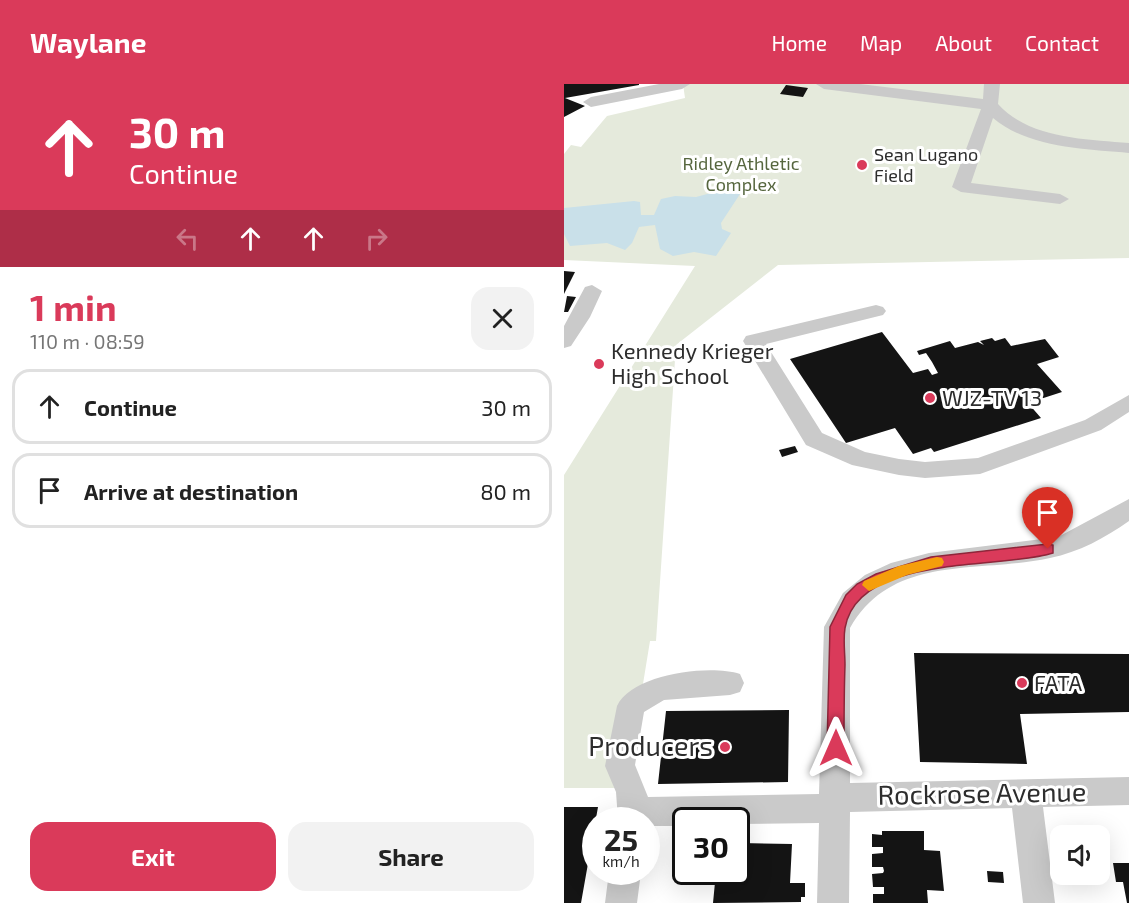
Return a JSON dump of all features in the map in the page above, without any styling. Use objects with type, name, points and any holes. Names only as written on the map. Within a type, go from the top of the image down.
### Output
[{"type":"street","points":[[824,84],[990,105],[1003,118],[1036,133],[1085,143],[1129,148]]},
{"type":"street","points":[[993,84],[990,105],[961,187],[1060,199]]},
{"type":"street","points":[[591,102],[676,85]]},
{"type":"street","points":[[564,341],[580,317],[592,291]]},
{"type":"street","points":[[876,311],[753,341],[814,439],[837,451],[860,459],[925,470],[980,466],[1093,426],[1129,402]]},
{"type":"street","points":[[833,903],[837,627],[852,599],[862,589],[881,578],[931,563],[1024,553],[1060,546],[1094,531],[1129,508]]},
{"type":"street","points":[[633,807],[629,780],[620,766],[631,706],[646,693],[730,683]]},
{"type":"street","name":"Rockrose Avenue","points":[[660,814],[1026,792],[1129,791]]},
{"type":"street","points":[[1026,792],[1039,903]]},
{"type":"street","points":[[621,903],[624,885]]},
{"type":"green space","name":"Ridley Athletic Complex","points":[[683,84],[1129,84],[1129,258],[778,265],[676,345],[656,641],[650,641],[626,788],[564,788],[564,475],[695,266],[564,260],[564,154],[571,145],[581,147],[607,116],[685,98]]},
{"type":"water","points":[[722,190],[740,194],[721,223],[722,229],[731,233],[716,256],[694,252],[673,256],[660,249],[655,225],[639,227],[632,243],[625,250],[607,243],[570,246],[564,234],[564,208],[634,201],[640,202],[641,215],[654,215],[661,199],[675,196],[696,197]]},
{"type":"building","points":[[564,84],[639,85],[565,98],[585,106],[564,117]]},
{"type":"building","points":[[786,85],[808,88],[803,97],[780,94]]},
{"type":"building","points":[[564,271],[575,272],[564,294]]},
{"type":"building","points":[[567,296],[576,297],[568,312],[564,312]]},
{"type":"building","name":"WJZ-TV 13","points":[[882,332],[913,373],[928,369],[932,375],[938,373],[932,362],[926,353],[919,355],[917,351],[950,341],[955,348],[978,342],[984,345],[980,341],[992,338],[995,341],[1005,338],[1011,346],[1045,339],[1059,357],[1037,364],[1062,392],[1028,403],[1041,418],[934,452],[931,448],[913,454],[895,428],[846,443],[790,359]]},
{"type":"building","points":[[795,446],[798,452],[782,457],[779,450]]},
{"type":"building","name":"FATA","points":[[914,653],[1129,654],[1129,712],[1020,714],[1027,764],[920,762]]},
{"type":"building","name":"Producers","points":[[789,710],[788,782],[658,784],[666,711]]},
{"type":"building","points":[[564,807],[582,807],[582,885],[584,885],[581,903],[564,903]]},
{"type":"building","points":[[882,831],[924,831],[924,850],[940,851],[944,891],[927,890],[928,903],[873,903],[873,894],[884,894],[884,887],[873,887],[872,874],[884,871],[883,867],[872,867],[872,854],[883,853],[883,847],[872,847],[872,834],[882,835]]},
{"type":"building","points":[[750,843],[792,844],[790,883],[805,883],[805,897],[801,897],[801,902],[713,903],[715,885],[750,885]]},
{"type":"building","points":[[1113,863],[1129,863],[1129,903],[1127,903],[1123,882],[1116,882]]},
{"type":"building","points":[[987,871],[1003,872],[1004,883],[988,882]]},
{"type":"slow traffic","points":[[869,585],[881,578],[937,562]]},
{"type":"place","name":"Sean Lugano Field","points":[[862,165]]},
{"type":"place","name":"Kennedy Krieger High School","points":[[599,364]]},
{"type":"place","name":"WJZ-TV 13","points":[[930,398]]},
{"type":"place","name":"FATA","points":[[1022,683]]},
{"type":"place","name":"Producers","points":[[725,747]]},
{"type":"route","points":[[836,748],[837,627],[852,599],[862,589],[881,578],[931,563],[1048,549]]}]
